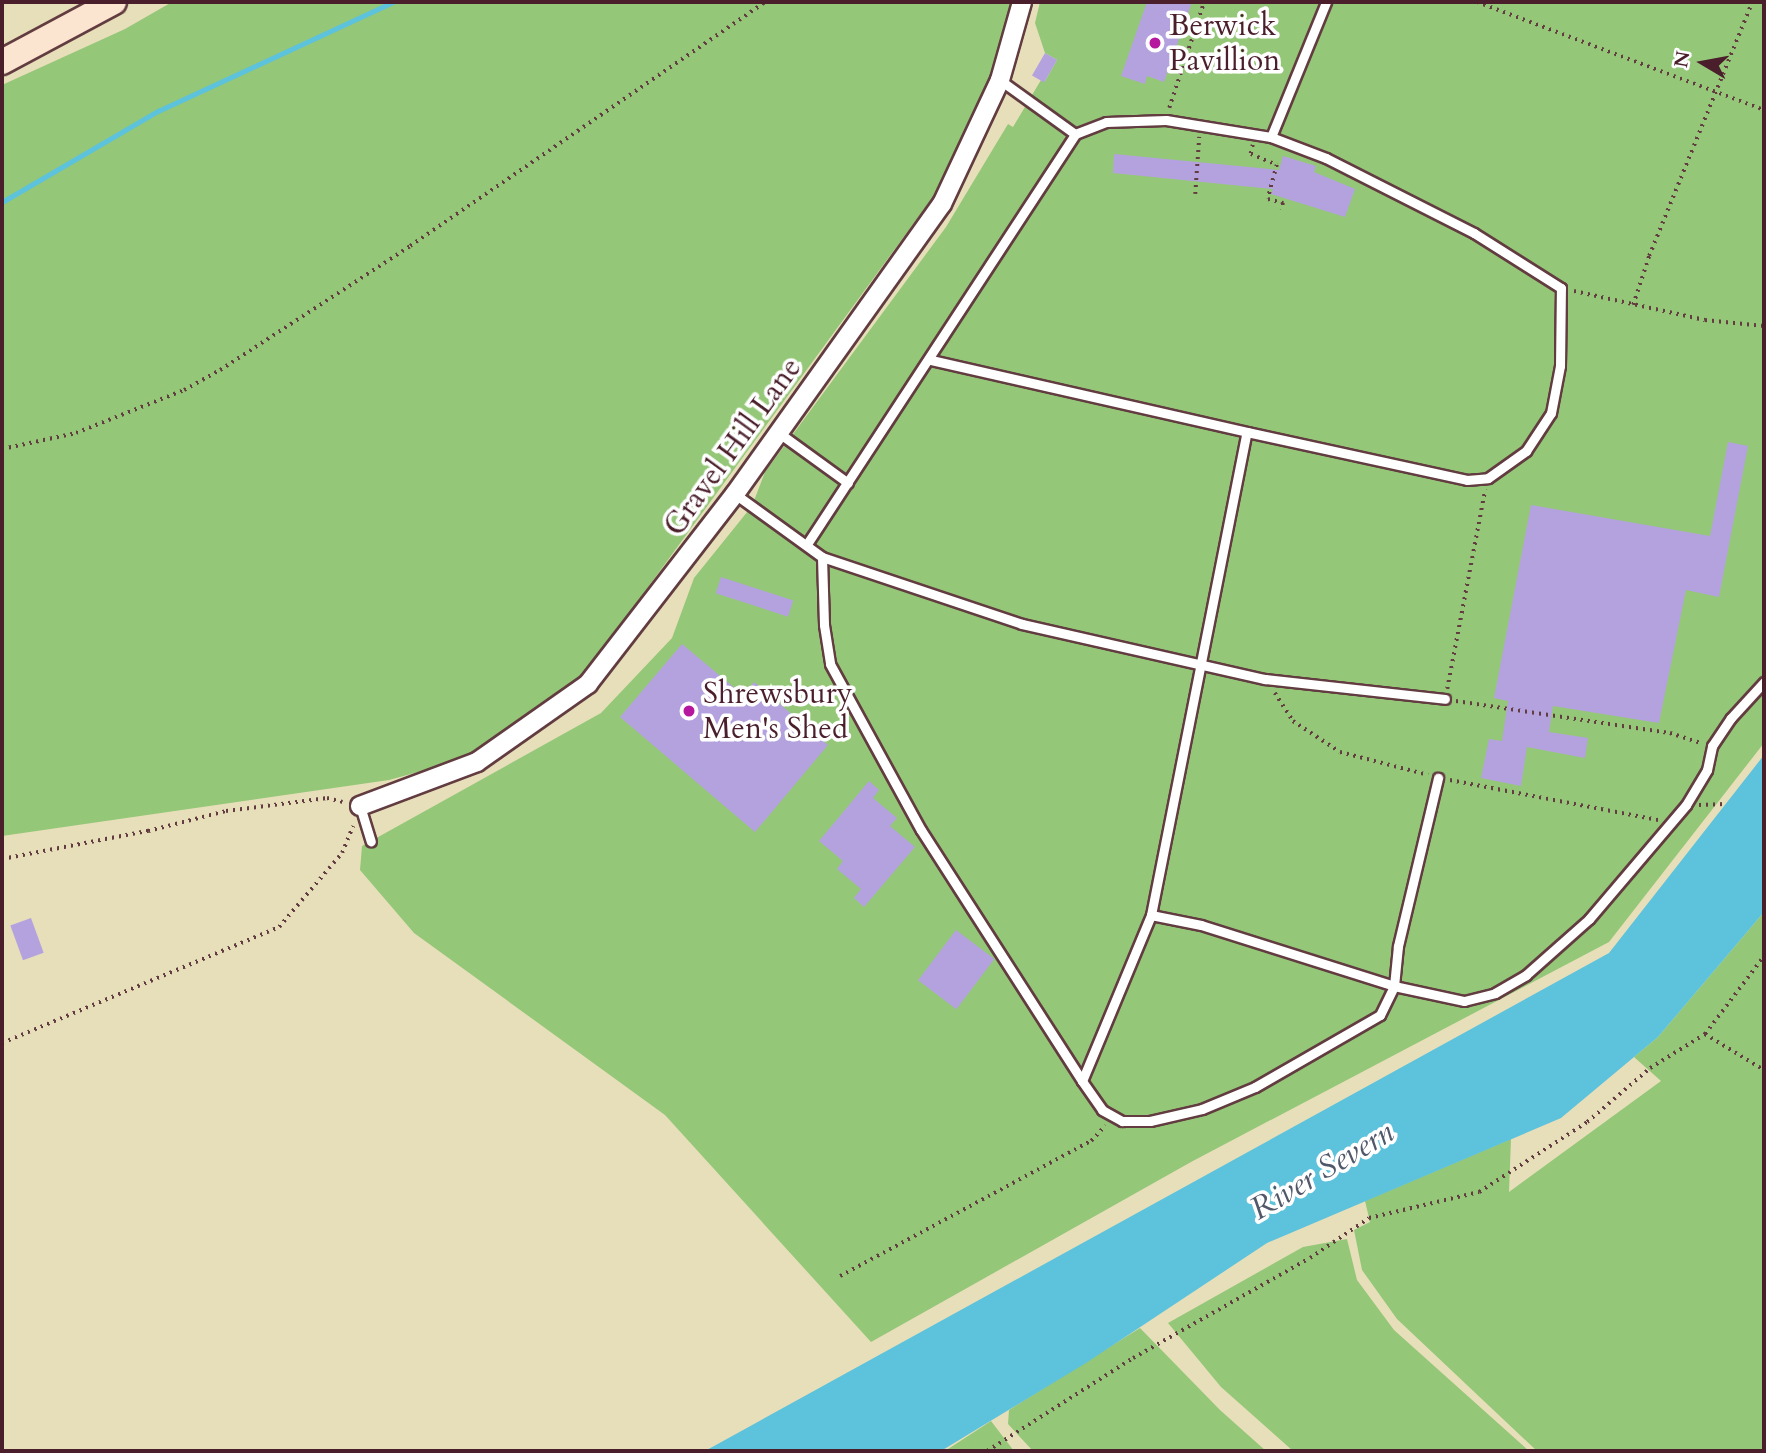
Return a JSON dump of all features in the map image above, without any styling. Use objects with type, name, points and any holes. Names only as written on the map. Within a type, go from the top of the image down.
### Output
[{"type":"main road","points":[[2,62],[114,2]]},
{"type":"street","name":"Gravel Hill Lane","points":[[360,806],[477,762],[588,684],[735,494],[942,204],[1000,80],[1022,2]]},
{"type":"lane","points":[[1271,137],[1326,2]]},
{"type":"lane","points":[[1000,80],[1075,134]]},
{"type":"lane","points":[[807,544],[931,360],[1075,134],[1106,122],[1166,120],[1271,137],[1326,158],[1474,233],[1562,288],[1560,366],[1551,413],[1526,451],[1488,478],[1467,480],[1412,470],[931,360]]},
{"type":"lane","points":[[1082,1081],[1150,915],[1198,664],[1247,432]]},
{"type":"lane","points":[[779,433],[848,482]]},
{"type":"lane","points":[[735,494],[822,557],[1022,624],[1265,679],[1445,699]]},
{"type":"lane","points":[[822,557],[824,625],[830,664],[921,830],[1082,1081],[1102,1110],[1114,1116],[1150,1121],[1202,1109],[1255,1087],[1381,1015],[1394,986],[1398,946],[1438,778]]},
{"type":"lane","points":[[1150,915],[1214,929],[1394,986],[1464,1001],[1495,993],[1526,975],[1589,919],[1667,822],[1686,805],[1707,770],[1712,746],[1731,718],[1764,682]]},
{"type":"lane","points":[[360,806],[371,841]]},
{"type":"path","points":[[2,449],[76,433],[184,390],[220,370],[765,2]]},
{"type":"path","points":[[1166,120],[1205,2]]},
{"type":"path","points":[[1477,2],[1716,89],[1764,110]]},
{"type":"path","points":[[1633,305],[1752,2]]},
{"type":"path","points":[[1185,22],[1196,26]]},
{"type":"path","points":[[1170,64],[1182,68]]},
{"type":"path","points":[[1195,194],[1199,124]]},
{"type":"path","points":[[1255,134],[1251,154],[1277,165],[1268,199],[1283,203],[1282,210]]},
{"type":"path","points":[[1562,288],[1633,305],[1764,326]]},
{"type":"path","points":[[1488,478],[1445,699],[1670,733],[1712,746]]},
{"type":"path","points":[[1265,679],[1293,721],[1339,752],[1438,778],[1667,822]]},
{"type":"path","points":[[2,859],[226,811],[327,798],[360,806],[342,853],[279,927],[2,1043]]},
{"type":"path","points":[[1686,805],[1725,804]]},
{"type":"path","points":[[987,1451],[1133,1358],[1311,1258],[1369,1218],[1479,1192],[1587,1122],[1659,1062],[1705,1034],[1764,956]]},
{"type":"path","points":[[1705,1034],[1764,1070]]},
{"type":"path","points":[[840,1276],[1091,1141],[1114,1116]]},
{"type":"green space","points":[[172,2],[1011,2],[989,84],[954,168],[581,679],[469,758],[389,780],[2,836],[2,85],[125,29]]},
{"type":"green space","points":[[1040,2],[1764,2],[1764,743],[1609,942],[1191,1162],[871,1342],[665,1115],[414,933],[360,870],[362,846],[601,713],[672,638],[694,578],[752,506],[765,472],[946,227],[1008,124],[1013,127],[1041,80],[1045,81],[1057,60],[1045,53],[1035,23]]},
{"type":"green space","points":[[1764,912],[1764,1451],[1537,1451],[1397,1319],[1362,1270],[1354,1230],[1370,1222],[1365,1201],[1511,1139],[1509,1192],[1661,1081],[1634,1057],[1658,1037]]},
{"type":"green space","points":[[1347,1239],[1357,1280],[1394,1330],[1529,1451],[1293,1451],[1221,1387],[1168,1323],[1303,1247]]},
{"type":"green space","points":[[1140,1328],[1220,1410],[1266,1451],[1033,1451],[1008,1424],[1009,1410]]},
{"type":"green space","points":[[991,1421],[1014,1451],[945,1451]]},
{"type":"water","name":"River Severn","points":[[1764,755],[1764,912],[1658,1037],[1561,1118],[1267,1243],[1086,1363],[941,1451],[705,1451],[1609,953]]},
{"type":"building","name":"Berwick Pavillion","points":[[1147,2],[1192,2],[1164,82],[1147,76],[1145,84],[1121,76]]},
{"type":"building","points":[[1045,53],[1057,60],[1044,83],[1032,76]]},
{"type":"building","points":[[1114,154],[1279,170],[1283,156],[1316,166],[1314,172],[1355,189],[1345,217],[1271,194],[1273,189],[1113,173]]},
{"type":"building","points":[[1728,442],[1748,446],[1719,597],[1686,590],[1659,723],[1553,706],[1549,732],[1588,738],[1585,758],[1527,747],[1521,786],[1481,778],[1489,739],[1502,741],[1508,701],[1494,698],[1531,505],[1710,536]]},
{"type":"building","points":[[721,577],[793,600],[788,617],[716,593]]},
{"type":"building","points":[[682,644],[743,695],[754,682],[828,745],[755,832],[620,717]]},
{"type":"building","points":[[869,781],[879,790],[873,798],[897,818],[890,826],[915,847],[864,907],[854,898],[861,889],[837,869],[843,861],[819,841]]},
{"type":"building","points":[[31,918],[44,953],[23,960],[10,926]]},
{"type":"building","points":[[956,930],[994,959],[956,1009],[918,980]]},
{"type":"waterway","points":[[2,202],[158,111],[393,2]]},
{"type":"place","name":"Berwick Pavillion","points":[[1155,43]]},
{"type":"place","name":"Shrewsbury Men's Shed","points":[[689,711]]}]
